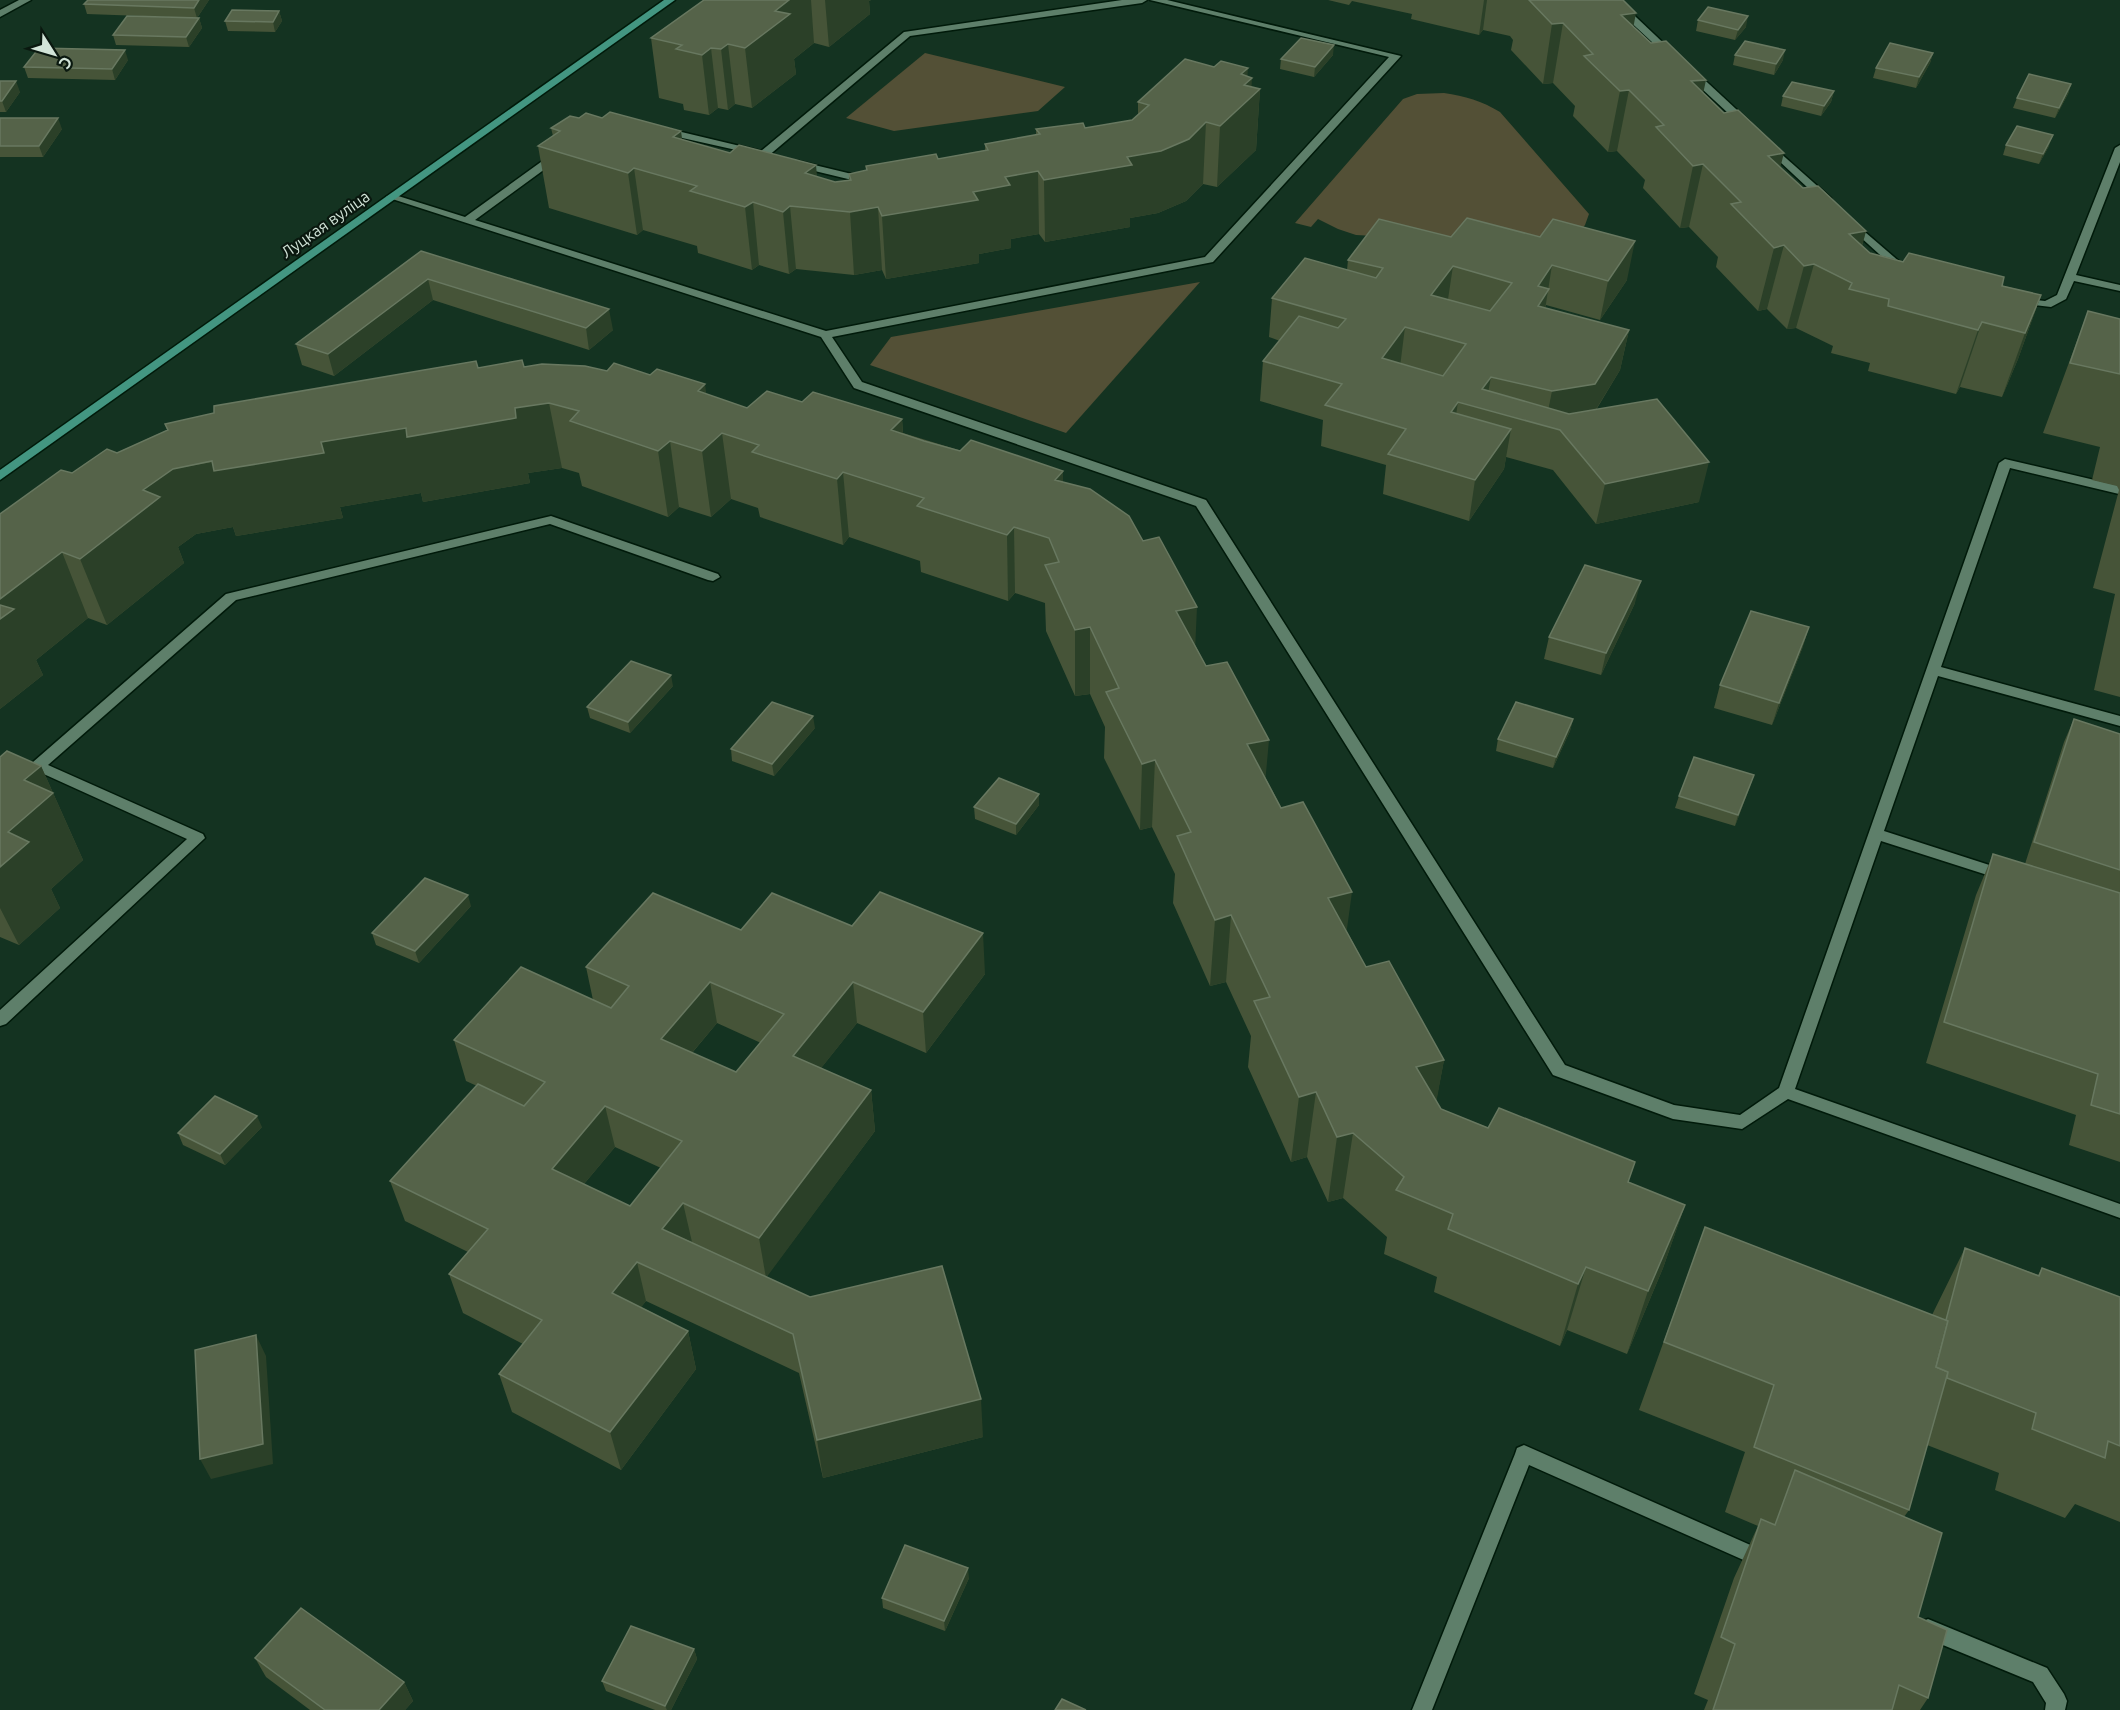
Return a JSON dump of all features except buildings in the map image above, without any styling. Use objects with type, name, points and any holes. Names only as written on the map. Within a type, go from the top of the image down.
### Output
[{"type":"main road","name":"Луцкая вуліца","points":[[0,476],[670,0]]},
{"type":"street","points":[[0,14],[26,0]]},
{"type":"street","points":[[774,158],[906,34],[1142,0]]},
{"type":"street","points":[[391,197],[825,335],[1209,260],[1396,56],[1155,0]]},
{"type":"street","points":[[1611,0],[1902,270],[1914,273]]},
{"type":"street","points":[[645,136],[669,132],[852,177]]},
{"type":"street","points":[[2004,297],[2047,305],[2062,297],[2120,148]]},
{"type":"street","points":[[467,221],[563,152]]},
{"type":"street","points":[[2070,277],[2120,288]]},
{"type":"street","points":[[825,335],[858,385],[1201,503],[1559,1070],[1673,1112],[1742,1122],[1786,1092],[1934,670],[1967,566],[2005,464],[2119,490]]},
{"type":"street","points":[[0,776],[38,766],[231,597],[551,520],[713,577]]},
{"type":"street","points":[[1934,670],[2120,721]]},
{"type":"street","points":[[0,1020],[198,838],[38,766]]},
{"type":"street","points":[[1877,834],[2020,881]]},
{"type":"street","points":[[1786,1092],[2120,1211]]},
{"type":"street","points":[[1422,1710],[1524,1454],[1757,1557]]},
{"type":"street","points":[[1911,1622],[2040,1676],[2057,1701],[2055,1710]]},
{"type":"shaded area","points":[[925,53],[1065,87],[1038,111],[894,131],[846,118]]},
{"type":"shaded area","points":[[1444,93],[1473,100],[1500,112],[1589,214],[1578,234],[1538,245],[1356,235],[1318,219],[1311,227],[1295,223],[1403,99],[1417,94]]},
{"type":"shaded area","points":[[1200,282],[1066,433],[870,365],[891,337]]}]
